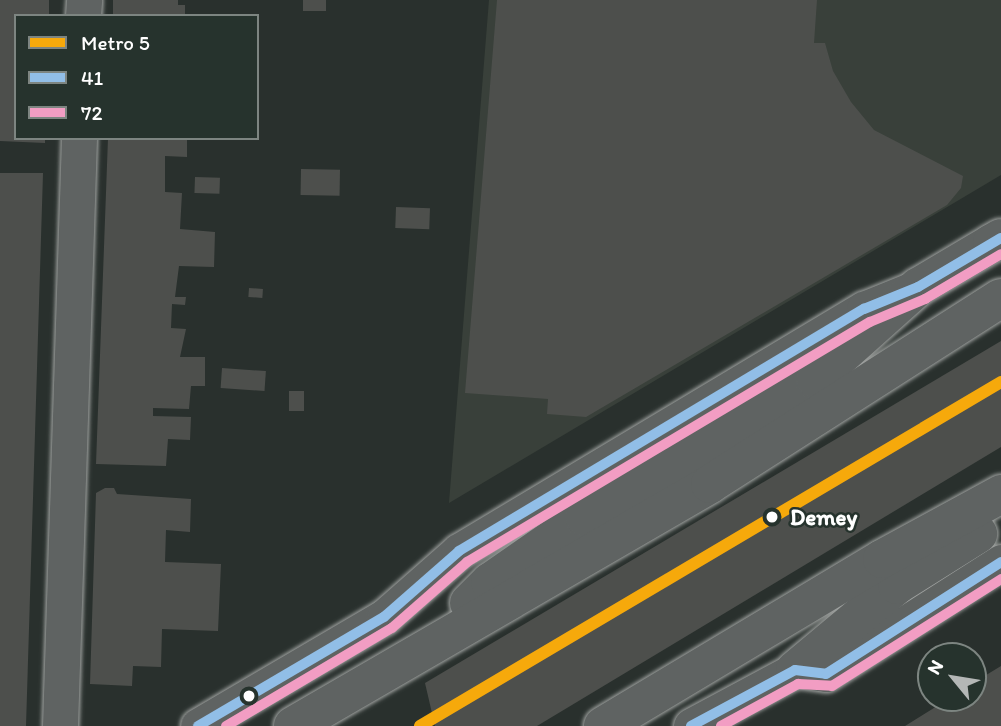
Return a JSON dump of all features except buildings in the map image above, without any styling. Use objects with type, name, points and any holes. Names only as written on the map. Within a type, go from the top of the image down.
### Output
[{"type":"main road","points":[[420,651],[489,582],[584,517],[815,379],[918,287],[998,240]]},
{"type":"main road","points":[[293,726],[710,484],[1001,298]]},
{"type":"main road","points":[[603,726],[882,559],[1001,494]]},
{"type":"main road","points":[[795,670],[897,585],[1001,519]]},
{"type":"street","points":[[60,726],[79,140]]},
{"type":"street","points":[[198,726],[384,617],[459,551],[864,309],[918,287]]},
{"type":"street","points":[[691,726],[795,670],[826,674],[1001,562]]},
{"type":"shaded area","points":[[489,0],[1001,0],[1001,175],[449,503]]},
{"type":"metro line","name":"5","points":[[420,726],[1001,382]]},
{"type":"transit line","name":"41","points":[[198,726],[384,617],[459,551],[864,309],[918,287],[1001,238]]},
{"type":"transit line","name":"72","points":[[226,726],[392,628],[467,562],[870,322],[925,299],[1001,254]]},
{"type":"transit line","name":"41","points":[[691,726],[795,670],[826,674],[1001,562]]},
{"type":"transit line","name":"72","points":[[721,726],[798,684],[832,686],[1001,579]]},
{"type":"place","name":"Demey","points":[[772,517]]}]
